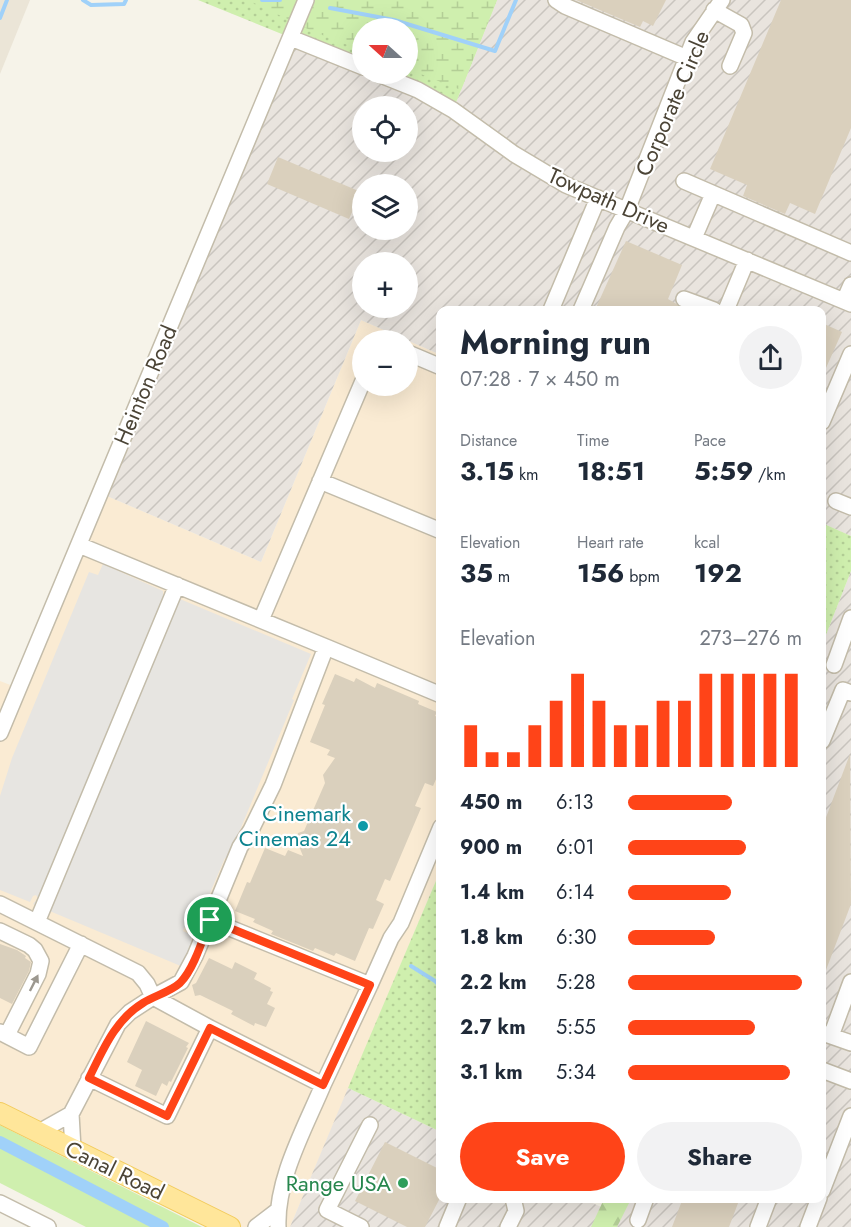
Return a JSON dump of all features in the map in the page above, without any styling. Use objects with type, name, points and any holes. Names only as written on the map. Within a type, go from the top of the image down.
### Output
[{"type":"main road","name":"Canal Road","points":[[0,1113],[230,1227]]},
{"type":"street","name":"Heinton Road","points":[[0,733],[306,0]]},
{"type":"street","points":[[556,0],[565,6],[687,58]]},
{"type":"street","points":[[718,5],[744,29],[730,66]]},
{"type":"street","name":"Corporate Circle","points":[[583,306],[617,227],[627,210],[693,42],[718,5]]},
{"type":"street","points":[[291,38],[352,63]]},
{"type":"street","name":"Towpath Drive","points":[[403,84],[453,110],[566,185],[848,303]]},
{"type":"street","points":[[684,182],[851,253]]},
{"type":"street","points":[[694,238],[712,194]]},
{"type":"street","points":[[552,306],[598,198]]},
{"type":"street","points":[[728,306],[747,260]]},
{"type":"street","points":[[848,303],[851,285]]},
{"type":"street","points":[[684,299],[703,306]]},
{"type":"street","points":[[826,413],[851,354]]},
{"type":"street","points":[[418,357],[436,365]]},
{"type":"street","points":[[261,620],[357,396]]},
{"type":"street","points":[[320,481],[436,529]]},
{"type":"street","points":[[836,501],[851,507]]},
{"type":"street","points":[[79,545],[436,693]]},
{"type":"street","points":[[37,922],[177,585]]},
{"type":"street","points":[[834,665],[851,618]]},
{"type":"street","points":[[73,1149],[71,1114],[118,1024],[130,1012],[181,982],[196,954],[240,847],[252,830],[273,785],[326,647]]},
{"type":"street","points":[[826,731],[843,690],[851,693]]},
{"type":"street","points":[[278,1227],[277,1211],[285,1177],[323,1085],[391,938],[401,923],[436,839]]},
{"type":"street","points":[[0,904],[138,973],[147,984],[153,997],[323,1085]]},
{"type":"street","points":[[210,920],[370,985]]},
{"type":"street","points":[[0,931],[29,945],[41,961],[38,974],[3,1034],[29,1047],[81,944]]},
{"type":"street","points":[[851,982],[826,1034],[851,1043]]},
{"type":"street","points":[[89,1078],[167,1116],[210,1028]]},
{"type":"street","points":[[826,1072],[851,1081]]},
{"type":"street","points":[[39,1132],[71,1114]]},
{"type":"street","points":[[826,1181],[851,1116]]},
{"type":"street","points":[[361,1227],[327,1210],[370,1125]]},
{"type":"street","points":[[0,1203],[48,1227]]},
{"type":"street","points":[[447,1227],[457,1203]]},
{"type":"street","points":[[508,1227],[516,1210],[514,1203]]},
{"type":"street","points":[[638,1220],[644,1203]]},
{"type":"street","points":[[758,1227],[767,1203]]},
{"type":"street","points":[[808,1227],[817,1203]]},
{"type":"street","points":[[256,1227],[277,1211]]},
{"type":"shaded area","points":[[0,0],[30,0],[0,74]]},
{"type":"shaded area","points":[[497,0],[851,0],[851,536],[826,525],[826,306],[436,306],[436,353],[418,345],[418,330],[384,330],[361,320],[357,330],[352,330],[352,342],[261,562],[100,493],[291,38],[352,68],[352,84],[399,84],[453,110]]},
{"type":"shaded area","points":[[361,320],[384,330],[357,330]]},
{"type":"shaded area","points":[[352,342],[352,396],[418,396],[418,345],[436,353],[436,881],[290,1227],[230,1227],[0,1113],[0,681],[18,688],[100,493],[261,562]]},
{"type":"shaded area","points":[[103,564],[163,591],[163,600],[180,599],[311,654],[228,859],[225,858],[204,907],[199,904],[195,905],[183,931],[192,935],[191,945],[195,938],[195,972],[33,904],[38,898],[36,895],[30,902],[0,890],[0,796],[12,758],[89,572],[98,575]]},
{"type":"shaded area","points":[[851,571],[851,1227],[290,1227],[348,1088],[436,1130],[436,1203],[593,1203],[601,1207],[602,1203],[826,1203],[826,635]]},
{"type":"green space","points":[[198,0],[497,0],[453,110],[399,84],[418,84],[418,18],[352,18],[352,63]]},
{"type":"green space","points":[[248,0],[497,0],[461,90],[418,73],[418,18],[352,18],[352,47],[312,31]]},
{"type":"green space","points":[[826,525],[851,536],[851,571],[826,635]]},
{"type":"green space","points":[[436,881],[436,1130],[348,1088]]},
{"type":"green space","points":[[0,1125],[202,1227],[86,1227],[0,1183]]},
{"type":"green space","points":[[602,1203],[629,1203],[617,1227],[591,1227]]},
{"type":"building","points":[[576,0],[666,0],[653,26],[643,21],[640,27]]},
{"type":"building","points":[[781,0],[851,0],[851,128],[815,214],[790,203],[785,214],[743,196],[747,185],[710,169]]},
{"type":"building","points":[[278,157],[352,188],[352,212],[349,219],[267,184]]},
{"type":"building","points":[[626,241],[682,265],[668,299],[680,306],[597,306]]},
{"type":"building","points":[[826,325],[842,332],[826,368]]},
{"type":"building","points":[[335,674],[354,682],[356,678],[375,688],[377,683],[419,701],[418,704],[436,712],[436,779],[433,786],[425,783],[415,806],[421,808],[390,881],[385,879],[376,900],[384,904],[373,929],[369,928],[355,961],[315,948],[313,951],[271,934],[273,931],[253,922],[255,919],[235,911],[265,848],[285,856],[288,850],[303,856],[296,839],[298,833],[304,831],[325,783],[323,775],[335,758],[327,755],[330,750],[310,742],[325,705],[322,704]]},
{"type":"building","points":[[850,754],[851,904],[826,970],[826,817]]},
{"type":"building","points":[[0,944],[17,950],[31,962],[29,971],[12,1004],[0,998]]},
{"type":"building","points":[[209,958],[232,969],[235,962],[257,973],[254,979],[271,988],[270,991],[273,992],[267,1004],[275,1008],[266,1027],[255,1023],[254,1026],[231,1014],[233,1011],[200,995],[195,996],[192,985],[196,983]]},
{"type":"building","points":[[146,1021],[189,1043],[171,1082],[169,1081],[167,1086],[162,1083],[156,1096],[135,1086],[142,1070],[127,1062]]},
{"type":"building","name":"Range USA","points":[[385,1142],[436,1168],[437,1203],[425,1227],[407,1227],[355,1201]]},
{"type":"building","points":[[681,1203],[738,1203],[729,1227],[672,1227]]},
{"type":"waterway","points":[[0,18],[7,0]]},
{"type":"waterway","points":[[83,0],[91,5],[124,4],[126,0]]},
{"type":"waterway","points":[[262,0],[280,0]]},
{"type":"waterway","points":[[330,8],[394,20],[495,51],[516,0]]},
{"type":"waterway","points":[[411,966],[436,982]]},
{"type":"waterway","points":[[0,1142],[163,1227]]},
{"type":"place","name":"Cinemark Cinemas 24","points":[[363,826]]},
{"type":"place","name":"Range USA","points":[[403,1183]]},
{"type":"route","points":[[210,920],[370,985],[323,1085],[210,1028],[167,1116],[89,1078],[112,1033],[122,1019],[143,1003],[181,982],[210,920]]}]
